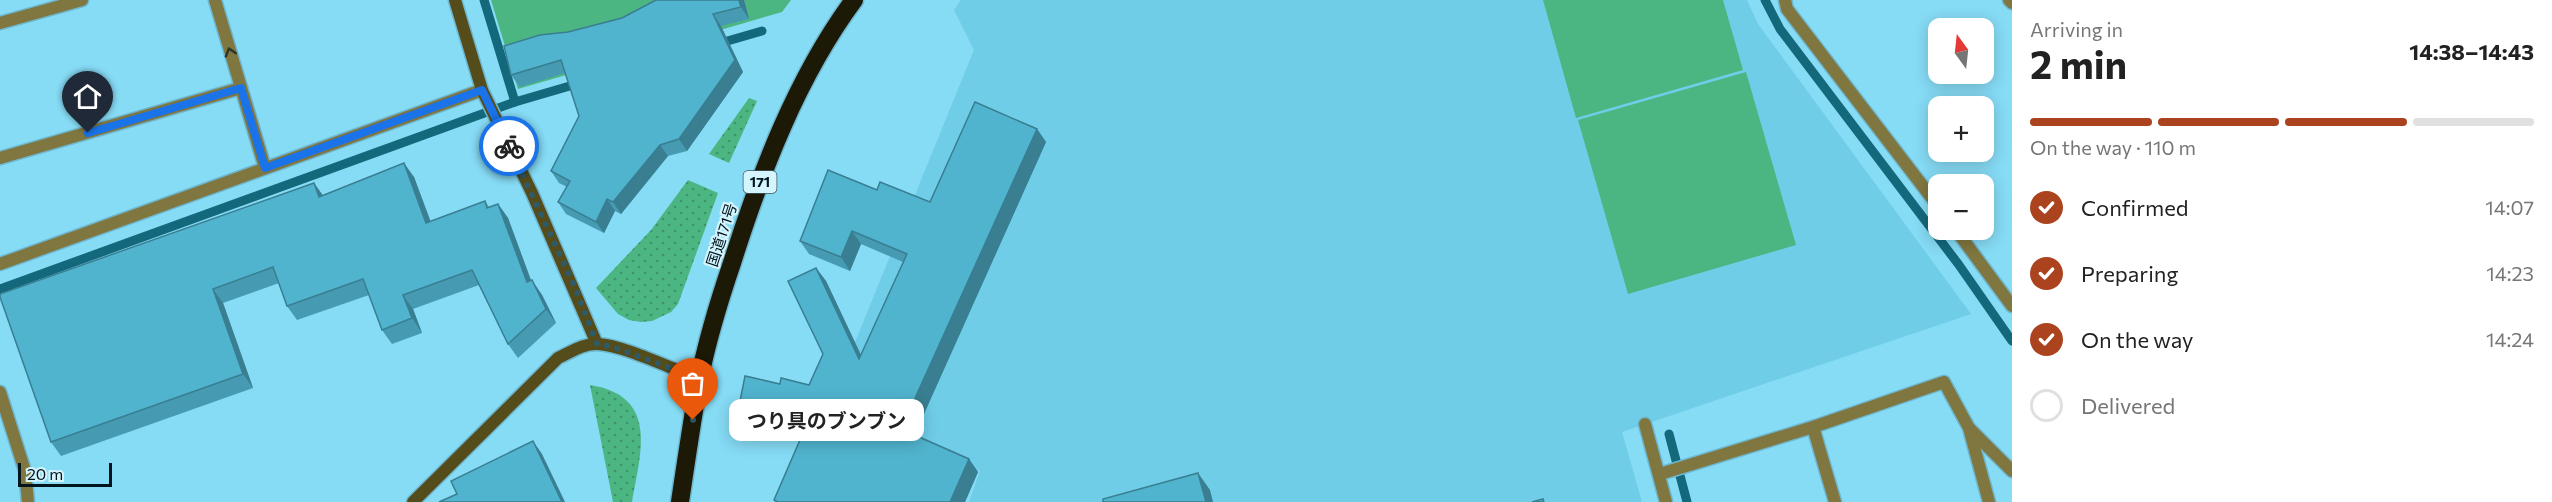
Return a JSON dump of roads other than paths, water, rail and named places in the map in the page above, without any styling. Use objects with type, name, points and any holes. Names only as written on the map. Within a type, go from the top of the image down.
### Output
[{"type":"highway","name":"国道171号","points":[[680,502],[700,379],[718,307],[753,201],[786,120],[828,38],[854,0]]},
{"type":"street","points":[[0,23],[82,0]]},
{"type":"street","points":[[215,0],[265,168]]},
{"type":"street","points":[[455,0],[482,90],[537,203],[597,344]]},
{"type":"street","points":[[1785,0],[1787,9],[1928,193]]},
{"type":"street","points":[[0,158],[241,88]]},
{"type":"street","points":[[0,264],[482,90]]},
{"type":"street","points":[[1963,240],[2012,306]]},
{"type":"street","points":[[413,502],[558,358],[586,345],[597,344],[613,347],[700,379]]},
{"type":"street","points":[[1660,474],[1813,427],[1944,382],[1970,429],[1989,502]]},
{"type":"street","points":[[0,392],[25,471],[28,502]]},
{"type":"street","points":[[1645,424],[1666,502]]},
{"type":"street","points":[[1813,427],[1835,502]]},
{"type":"street","points":[[1970,429],[2012,471]]},
{"type":"waterway","points":[[484,0],[515,102]]},
{"type":"waterway","points":[[1765,0],[1780,29],[1959,265],[2012,341]]},
{"type":"waterway","points":[[717,44],[762,31]]},
{"type":"waterway","points":[[0,289],[515,102],[580,83]]},
{"type":"waterway","points":[[1669,434],[1687,502]]},
{"type":"place","name":"つり具のブンブン","points":[[693,420]]}]
